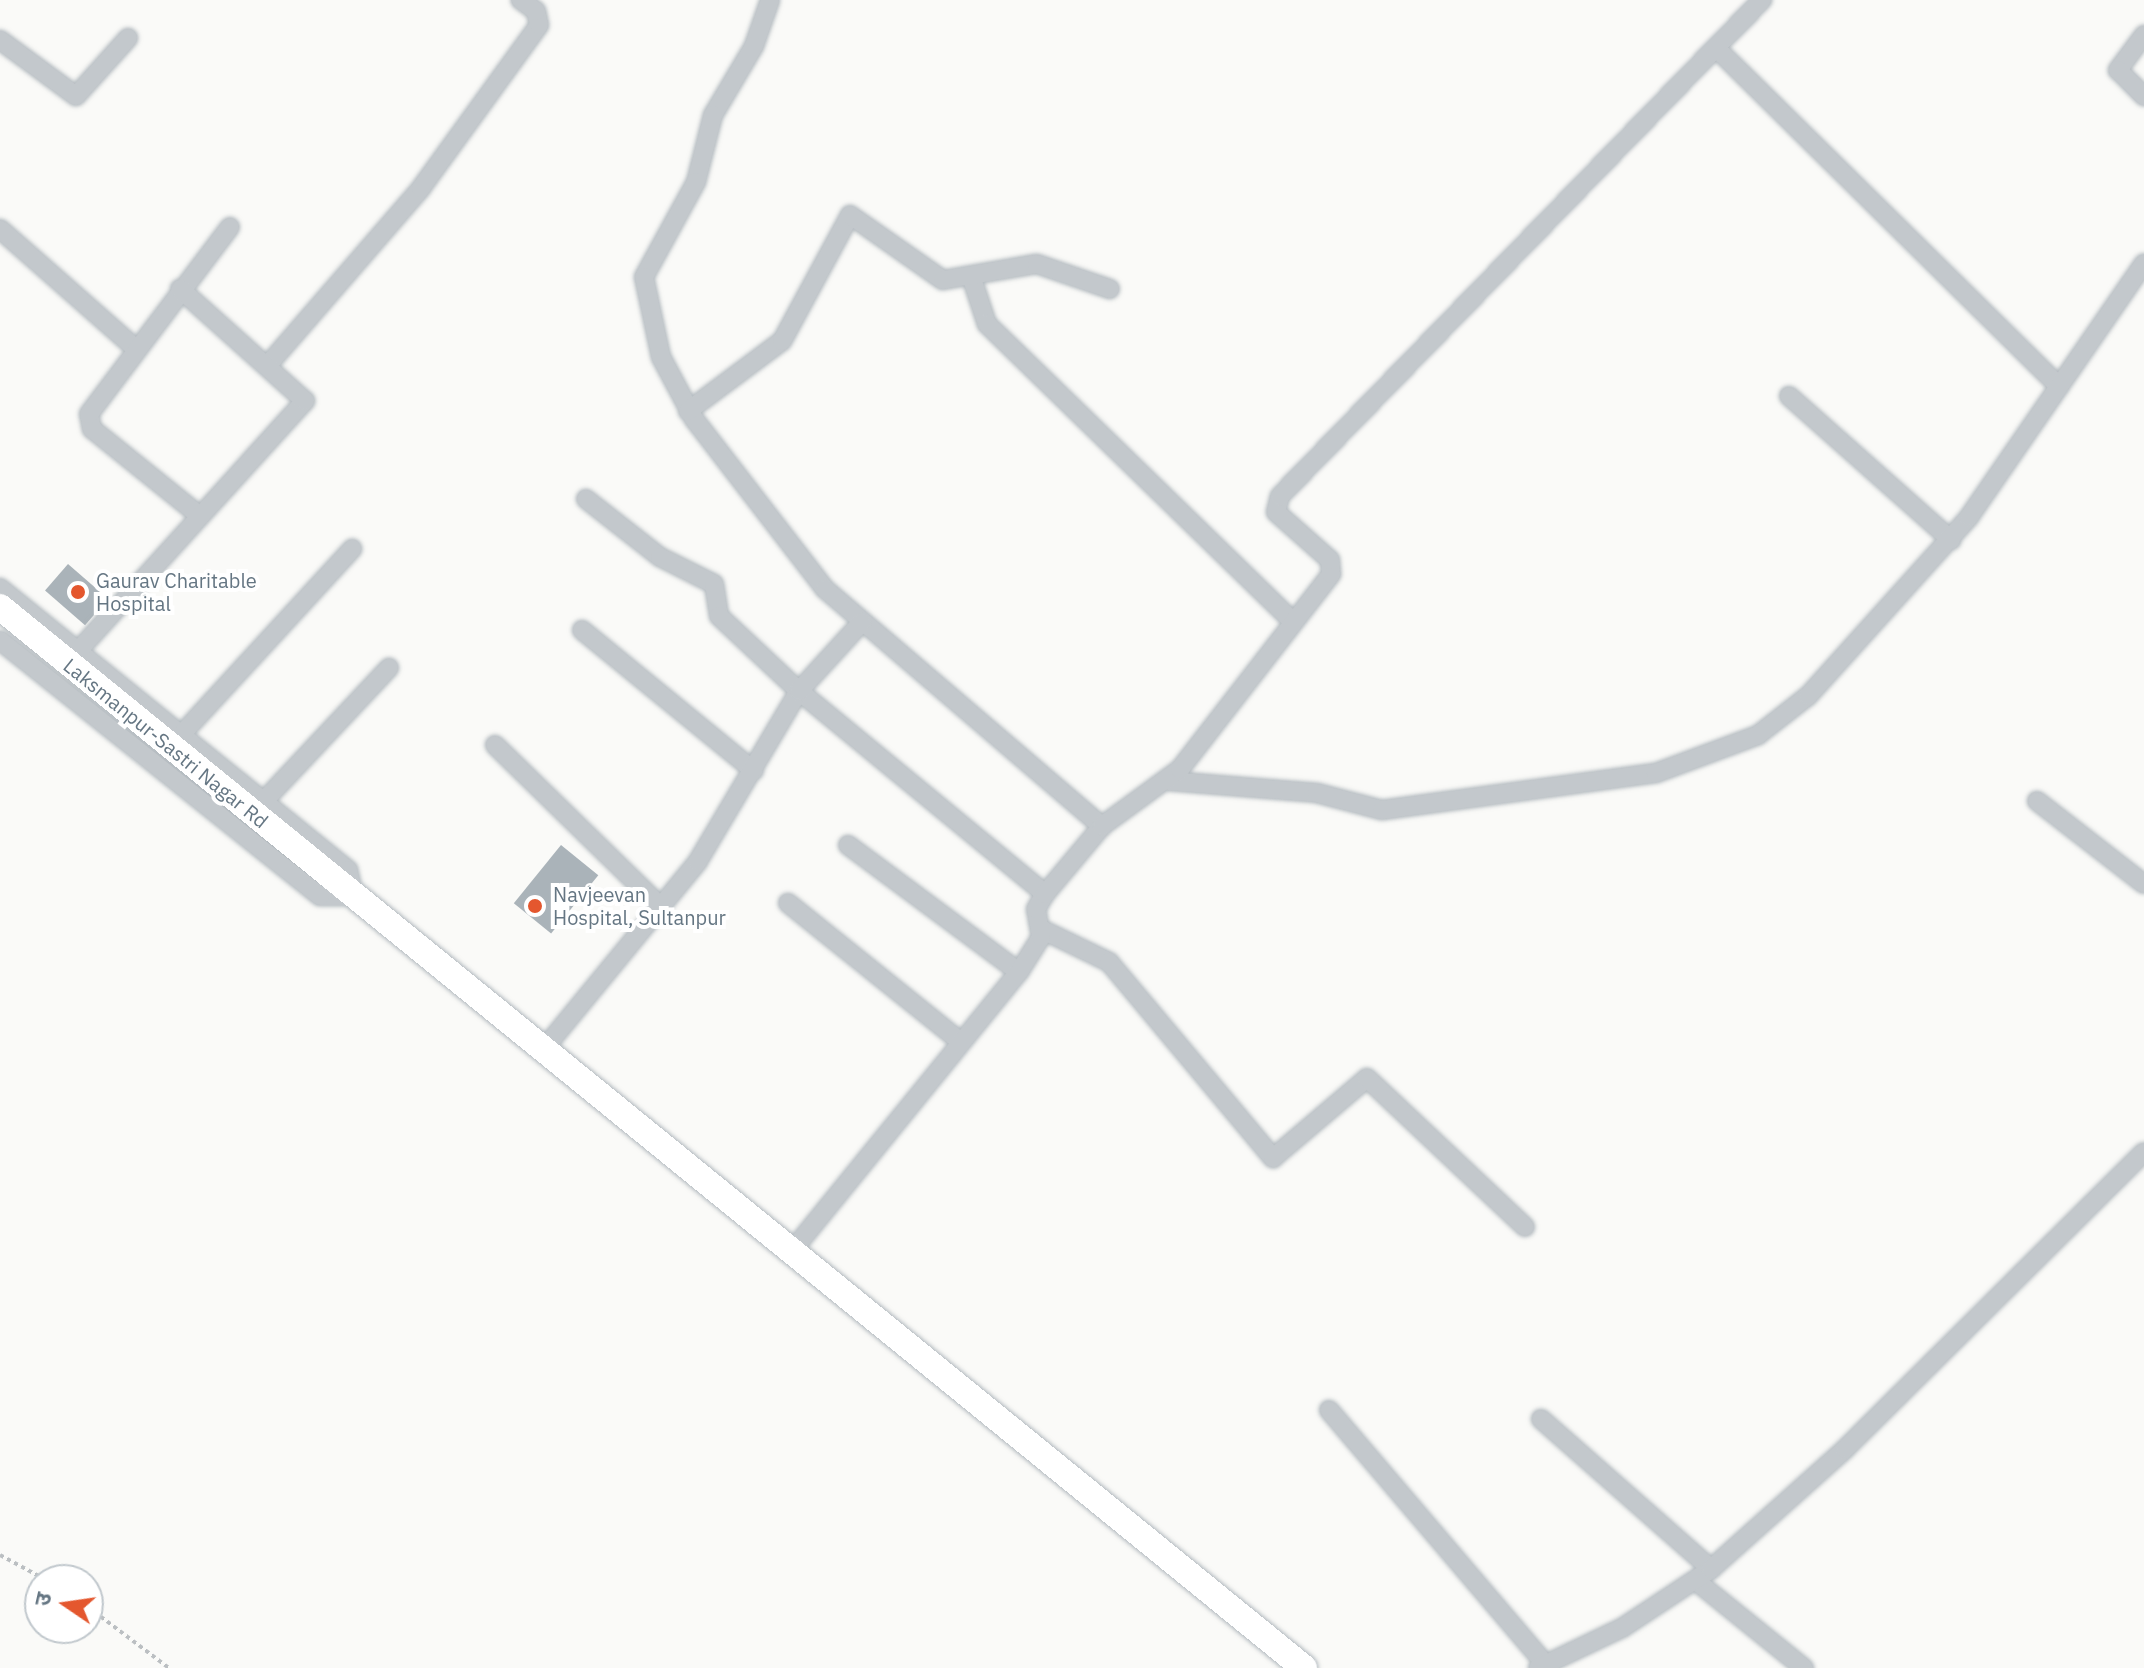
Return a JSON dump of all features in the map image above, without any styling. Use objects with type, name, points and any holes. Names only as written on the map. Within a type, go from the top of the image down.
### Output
[{"type":"street","points":[[267,366],[421,188],[539,25],[536,11],[521,0]]},
{"type":"street","points":[[770,0],[754,46],[713,115],[696,182],[644,277],[661,357],[688,411],[812,575],[862,622],[1102,826]]},
{"type":"street","points":[[792,1251],[1019,972],[1041,929],[1036,909],[1045,894],[1102,826],[1169,781],[1333,566],[1276,512],[1280,496],[1762,0]]},
{"type":"street","points":[[2144,35],[2118,70],[2144,96]]},
{"type":"street","points":[[0,40],[76,96],[128,38]]},
{"type":"street","points":[[1716,48],[2059,386]]},
{"type":"street","points":[[688,411],[782,341],[850,215],[943,280],[972,279],[1037,264],[1110,289]]},
{"type":"street","points":[[200,516],[89,421],[135,348],[230,227]]},
{"type":"street","points":[[0,229],[135,348]]},
{"type":"street","points":[[1169,781],[1317,793],[1382,810],[1615,781],[1682,765],[1785,717],[1951,540],[2144,263]]},
{"type":"street","points":[[972,279],[987,324],[1293,622]]},
{"type":"street","points":[[78,651],[303,405],[267,366],[180,289]]},
{"type":"street","points":[[1789,396],[1951,540]]},
{"type":"street","points":[[586,499],[660,557],[714,584],[719,616],[799,691],[1045,894]]},
{"type":"street","points":[[181,735],[352,549]]},
{"type":"street","points":[[0,588],[348,870],[354,896],[320,896],[0,641]]},
{"type":"street","name":"Laksmanpur-Sastri Nagar Rd","points":[[0,607],[1304,1668]]},
{"type":"street","points":[[543,1050],[661,907],[754,771],[799,691],[862,622]]},
{"type":"street","points":[[582,630],[754,771]]},
{"type":"street","points":[[263,802],[389,668]]},
{"type":"street","points":[[495,745],[661,907]]},
{"type":"street","points":[[2037,801],[2144,884]]},
{"type":"street","points":[[848,845],[1019,972]]},
{"type":"street","points":[[788,903],[961,1042]]},
{"type":"street","points":[[1041,929],[1109,962],[1154,1024],[1273,1158],[1367,1078],[1525,1227]]},
{"type":"street","points":[[1329,1410],[1541,1666],[1622,1628],[1704,1575],[1845,1449],[2142,1157]]},
{"type":"street","points":[[1541,1419],[1804,1668]]},
{"type":"path","points":[[0,1555],[24,1568]]},
{"type":"path","points":[[104,1619],[169,1668]]},
{"type":"building","points":[[68,564],[108,599],[85,625],[45,590]]},
{"type":"building","points":[[561,845],[598,875],[551,933],[514,903]]},
{"type":"place","name":"Gaurav Charitable Hospital","points":[[78,592]]},
{"type":"place","name":"Navjeevan Hospital, Sultanpur","points":[[535,906]]}]
